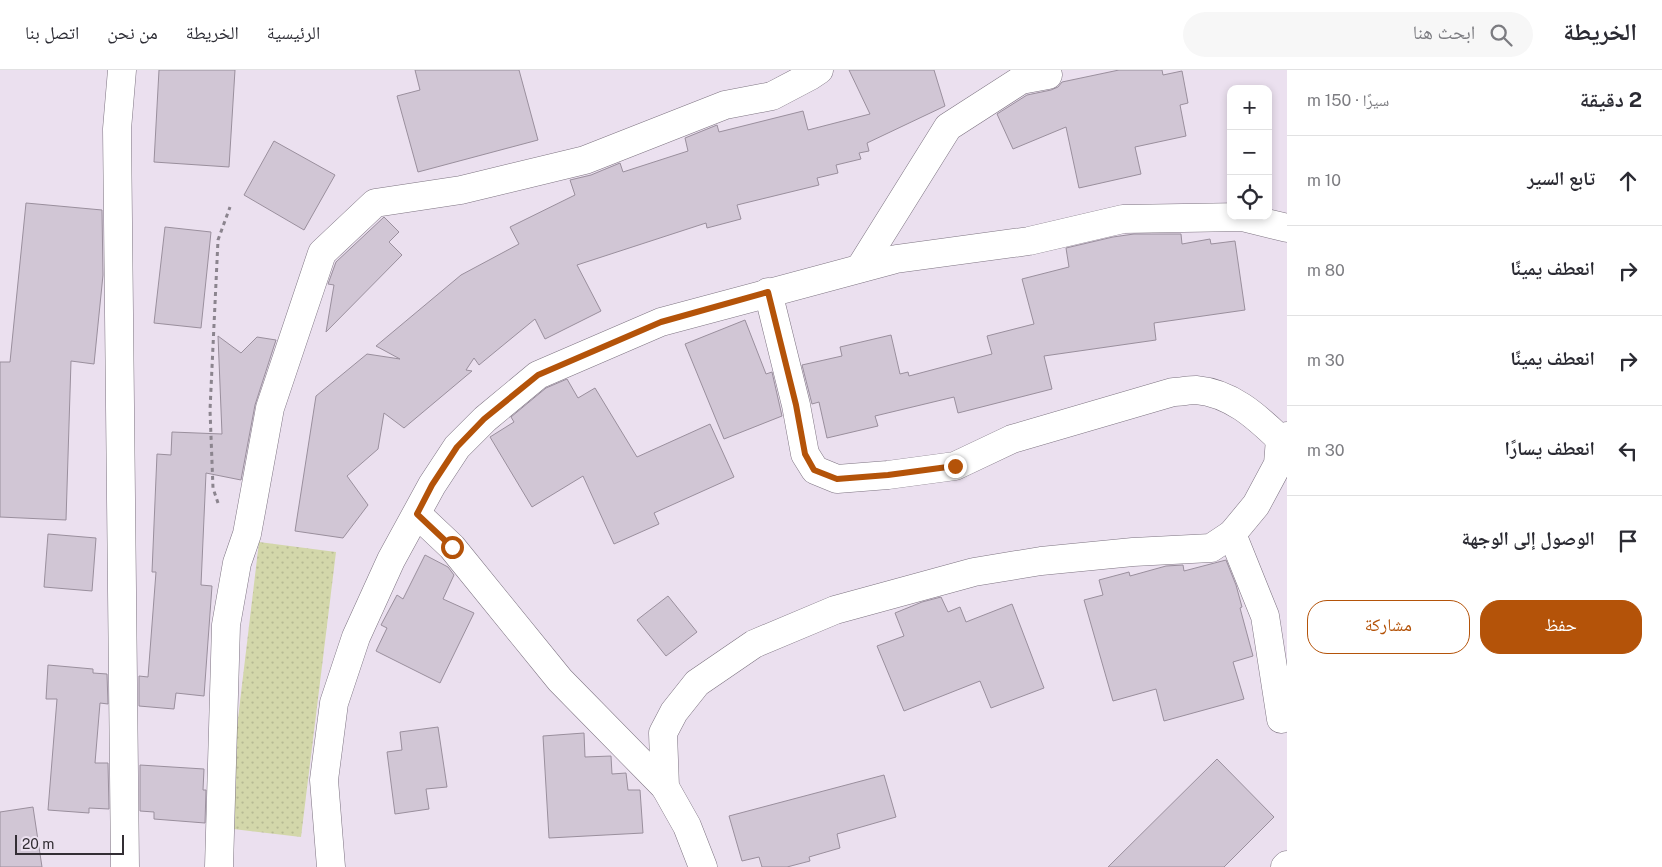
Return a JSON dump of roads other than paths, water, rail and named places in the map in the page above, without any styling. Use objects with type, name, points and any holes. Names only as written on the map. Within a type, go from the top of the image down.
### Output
[{"type":"street","points":[[122,70],[117,129],[125,867]]},
{"type":"street","points":[[219,867],[226,625],[237,563],[247,534],[270,408],[322,253],[375,203],[461,190],[585,160],[725,105],[772,96],[818,70]]},
{"type":"street","points":[[860,268],[948,127],[1021,80],[1048,75]]},
{"type":"street","points":[[331,867],[324,780],[334,703],[356,637],[391,560],[432,485],[457,447],[484,419],[538,375],[661,322],[896,259],[1029,241],[1123,220],[1242,217],[1287,228]]},
{"type":"street","points":[[665,787],[663,733],[674,712],[697,683],[754,644],[835,610],[974,572],[1041,561],[1133,552],[1210,548],[1232,534],[1256,505],[1278,464],[1283,438],[1255,415],[1234,402],[1219,394],[1195,390],[1172,392],[1012,439],[955,466],[888,475],[837,479],[814,470],[805,454],[796,405],[768,292]]},
{"type":"street","points":[[417,514],[452,547],[560,680],[665,787],[687,826],[703,867]]},
{"type":"street","points":[[1232,534],[1265,616],[1281,719]]}]
